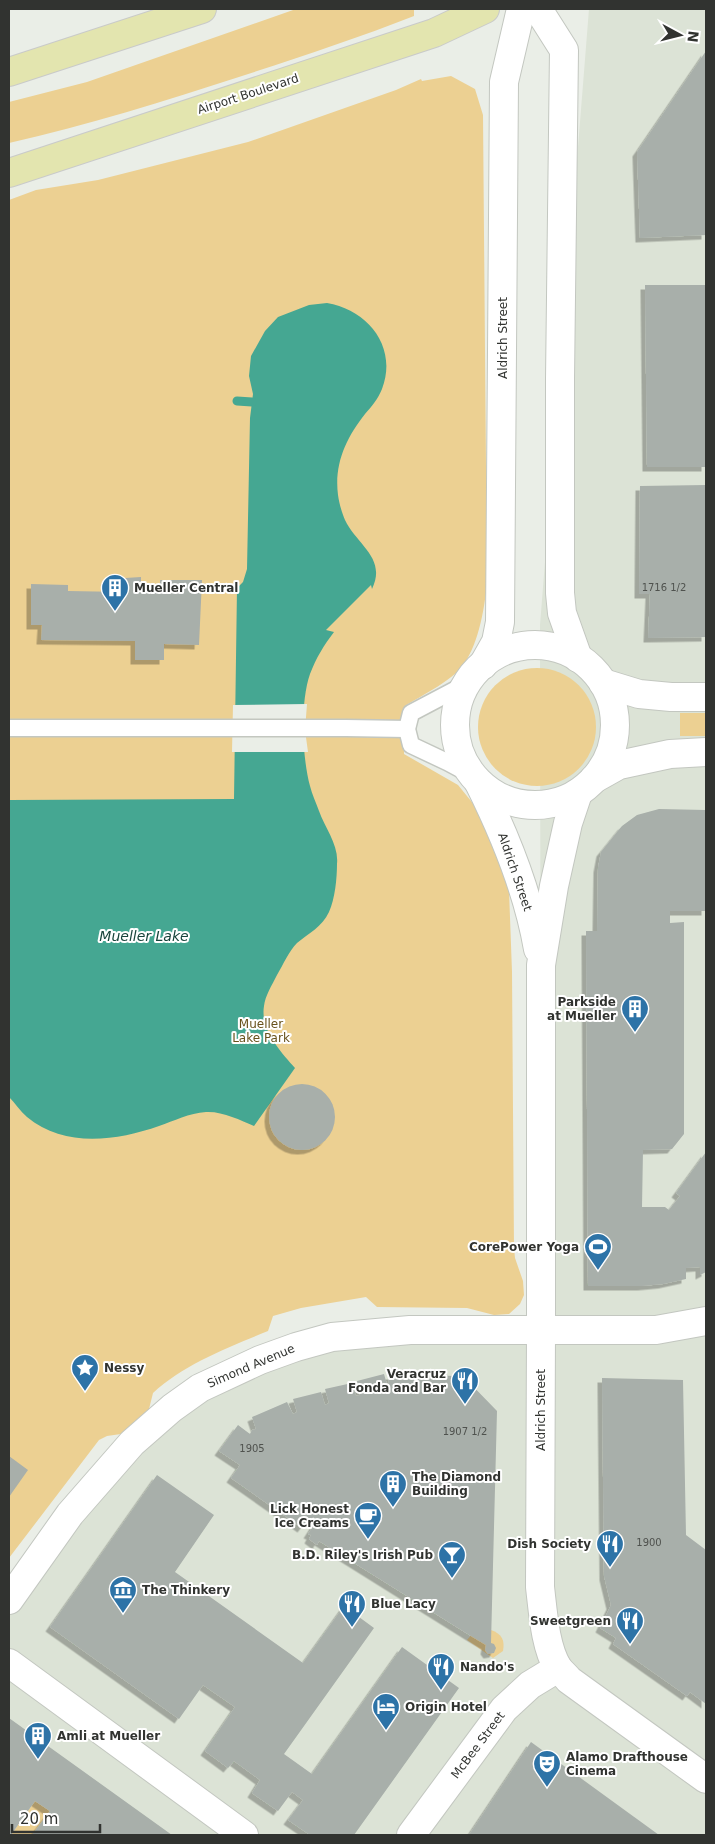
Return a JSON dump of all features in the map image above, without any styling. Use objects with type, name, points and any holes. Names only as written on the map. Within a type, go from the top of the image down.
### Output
[{"type":"main road","points":[[9,72],[202,9]]},
{"type":"main road","name":"Airport Boulevard","points":[[9,173],[434,33],[485,9]]},
{"type":"street","name":"Aldrich Street","points":[[475,674],[496,642],[500,622],[504,82],[521,9]]},
{"type":"street","points":[[538,9],[564,50],[560,379],[560,593],[562,613],[578,658]]},
{"type":"street","points":[[585,786],[604,765],[610,752],[614,734],[612,706],[603,683],[595,672],[578,658],[554,648],[527,646],[504,652],[475,674],[460,699],[455,724],[459,748],[470,771],[477,780],[502,798],[519,804],[548,804],[564,800],[619,765],[670,754],[706,752]]},
{"type":"street","points":[[603,683],[639,694],[671,697],[706,697]]},
{"type":"street","name":"Aldrich Street","points":[[477,780],[496,818],[523,890],[535,932],[541,965]]},
{"type":"street","name":"Aldrich Street","points":[[585,786],[568,823],[556,877],[541,965],[540,1587],[547,1636],[558,1668],[569,1680],[706,1779]]},
{"type":"street","name":"Simond Avenue","points":[[9,1600],[70,1514],[132,1443],[172,1408],[200,1388],[260,1360],[332,1337],[410,1330],[656,1330],[706,1321]]},
{"type":"street","points":[[9,1663],[244,1835]]},
{"type":"street","name":"McBee Street","points":[[411,1835],[504,1709],[530,1685],[558,1668]]},
{"type":"lane","points":[[475,674],[411,713],[407,729],[411,745],[447,762],[477,780]]},
{"type":"lane","points":[[9,728],[407,729]]},
{"type":"shaded area","points":[[589,9],[706,9],[706,1835],[9,1835],[9,1600],[132,1443],[296,1347],[541,1331],[540,625]]},
{"type":"green space","points":[[296,9],[414,9],[414,16],[242,76],[97,120],[9,143],[9,102],[87,82]]},
{"type":"green space","name":"Mueller Lake Park","points":[[451,76],[475,89],[483,115],[487,584],[476,640],[460,669],[434,689],[405,706],[404,754],[458,785],[480,812],[493,834],[509,890],[512,972],[514,1248],[515,1258],[523,1281],[524,1295],[520,1304],[509,1314],[494,1315],[467,1308],[377,1307],[366,1297],[301,1308],[273,1316],[268,1331],[208,1357],[179,1373],[153,1393],[149,1409],[121,1434],[107,1436],[99,1440],[9,1558],[9,200],[36,190],[98,180],[248,142],[396,90],[421,79],[422,81]]},
{"type":"green space","points":[[537,668],[549,669],[560,673],[579,685],[591,704],[595,715],[595,739],[591,750],[579,769],[560,781],[549,785],[537,786],[525,785],[514,781],[495,769],[483,750],[479,739],[478,727],[479,715],[483,704],[495,685],[514,673],[525,669]]},
{"type":"green space","points":[[680,713],[706,713],[706,736],[680,736]]},
{"type":"green space","points":[[491,1630],[498,1633],[504,1644],[503,1651],[493,1658],[467,1640],[473,1633]]},
{"type":"green space","points":[[35,1801],[50,1811],[32,1835],[11,1835]]},
{"type":"water","name":"Mueller Lake","points":[[327,303],[355,313],[367,322],[376,333],[382,345],[386,359],[386,374],[379,396],[358,423],[347,442],[340,462],[337,484],[339,501],[344,517],[350,529],[369,552],[376,569],[376,578],[372,589],[371,585],[326,630],[334,632],[320,652],[312,668],[303,714],[307,774],[314,799],[336,850],[337,870],[334,895],[329,912],[323,922],[297,943],[289,954],[269,990],[264,1006],[265,1024],[268,1032],[278,1048],[295,1068],[254,1126],[225,1114],[206,1112],[142,1131],[108,1138],[91,1139],[57,1134],[27,1117],[9,1097],[9,800],[234,799],[237,588],[243,582],[247,569],[250,418],[253,394],[249,376],[251,356],[265,331],[278,317],[309,305]]},
{"type":"pier","points":[[307,704],[305,730],[308,752],[232,752],[233,705]]},
{"type":"building","points":[[706,51],[706,235],[640,238],[637,152]]},
{"type":"building","points":[[645,285],[706,285],[706,467],[647,467]]},
{"type":"building","points":[[706,485],[706,637],[648,638],[650,594],[639,594],[640,486]]},
{"type":"building","name":"Mueller Central","points":[[141,577],[141,590],[160,590],[160,580],[202,580],[199,645],[164,644],[164,660],[135,660],[135,641],[41,640],[42,625],[31,625],[31,584],[68,585],[68,591],[124,592],[125,578]]},
{"type":"building","name":"Parkside at Mueller","points":[[659,809],[706,810],[706,911],[670,911],[670,923],[684,922],[684,1134],[672,1149],[643,1150],[642,1207],[665,1207],[669,1210],[680,1196],[676,1193],[706,1152],[706,1272],[700,1275],[700,1267],[686,1268],[686,1279],[663,1284],[588,1286],[586,931],[597,931],[598,868],[601,852],[622,826],[637,815]]},
{"type":"building","points":[[302,1084],[315,1087],[325,1094],[332,1104],[335,1117],[332,1130],[325,1140],[315,1147],[302,1150],[289,1147],[279,1140],[272,1130],[269,1117],[272,1104],[279,1094],[289,1087]]},
{"type":"building","name":"The Diamond Building","points":[[384,1374],[388,1388],[389,1375],[463,1376],[497,1411],[491,1643],[496,1648],[494,1653],[488,1654],[485,1650],[486,1645],[319,1541],[317,1545],[309,1539],[311,1535],[308,1534],[315,1523],[309,1519],[302,1528],[231,1478],[240,1465],[219,1451],[238,1425],[250,1434],[252,1430],[256,1429],[252,1417],[287,1402],[293,1414],[297,1412],[293,1399],[321,1392],[325,1405],[329,1403],[325,1389],[352,1383],[356,1396],[360,1395],[357,1381]]},
{"type":"building","points":[[602,1378],[683,1380],[686,1535],[706,1550],[706,1704],[690,1692],[687,1696],[613,1644],[616,1638],[600,1628],[611,1605],[604,1576]]},
{"type":"building","points":[[9,1456],[28,1470],[9,1497]]},
{"type":"building","points":[[157,1475],[214,1515],[175,1572],[303,1663],[344,1606],[374,1628],[284,1754],[312,1774],[402,1647],[459,1688],[354,1835],[310,1835],[288,1820],[303,1800],[292,1792],[278,1811],[252,1793],[260,1780],[234,1761],[228,1768],[205,1751],[235,1707],[203,1685],[179,1719],[50,1627]]},
{"type":"building","name":"Amli at Mueller","points":[[9,1718],[172,1835],[32,1835],[50,1811],[35,1801],[11,1835],[9,1835]]},
{"type":"building","name":"Alamo Drafthouse Cinema","points":[[531,1742],[659,1835],[469,1835]]},
{"type":"waterway","points":[[237,401],[252,402]]},
{"type":"place","name":"Mueller Central","points":[[115,612]]},
{"type":"place","name":"Parkside at Mueller","points":[[635,1033]]},
{"type":"place","name":"CorePower Yoga","points":[[598,1271]]},
{"type":"place","name":"Nessy","points":[[85,1392]]},
{"type":"place","name":"Veracruz Fonda and Bar","points":[[465,1405]]},
{"type":"place","name":"The Diamond Building","points":[[393,1508]]},
{"type":"place","name":"Lick Honest Ice Creams","points":[[368,1540]]},
{"type":"place","name":"Dish Society","points":[[610,1568]]},
{"type":"place","name":"B.D. Riley's Irish Pub","points":[[452,1579]]},
{"type":"place","name":"The Thinkery","points":[[123,1614]]},
{"type":"place","name":"Blue Lacy","points":[[352,1628]]},
{"type":"place","name":"Sweetgreen","points":[[630,1645]]},
{"type":"place","name":"Nando's","points":[[441,1691]]},
{"type":"place","name":"Origin Hotel","points":[[386,1731]]},
{"type":"place","name":"Amli at Mueller","points":[[38,1760]]},
{"type":"place","name":"Alamo Drafthouse Cinema","points":[[547,1788]]}]
